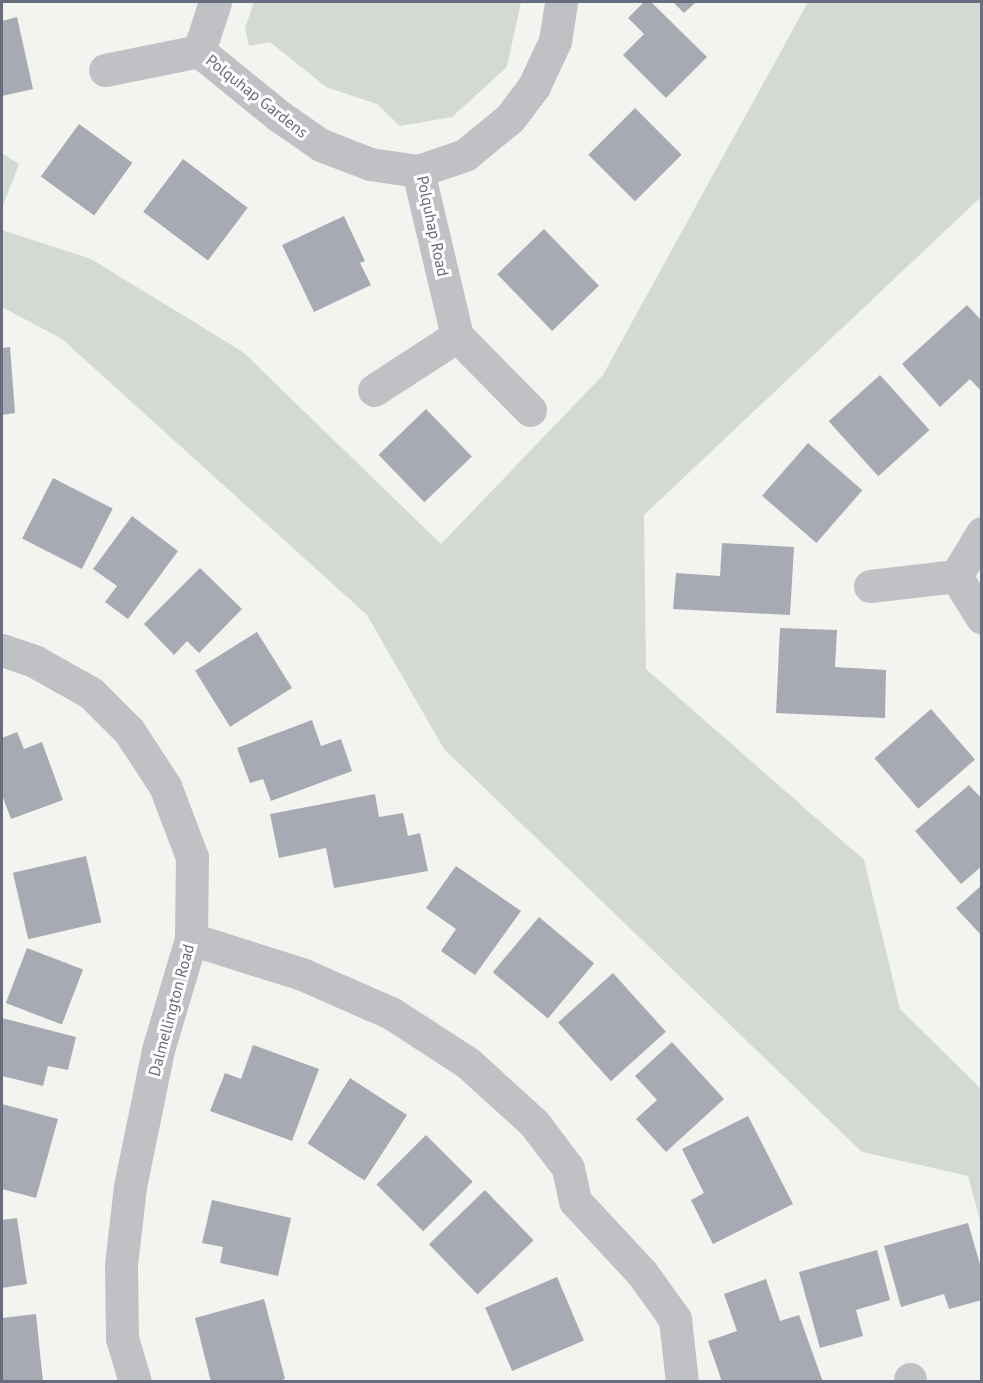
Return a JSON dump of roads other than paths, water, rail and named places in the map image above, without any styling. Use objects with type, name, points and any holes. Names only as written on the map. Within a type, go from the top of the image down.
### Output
[{"type":"street","name":"Polquhap Gardens","points":[[200,51],[215,2]]},
{"type":"street","name":"Polquhap Road","points":[[457,336],[418,171],[465,155],[510,118],[534,86],[555,41],[561,2]]},
{"type":"street","name":"Polquhap Gardens","points":[[105,70],[200,51]]},
{"type":"street","name":"Polquhap Gardens","points":[[200,51],[279,116],[321,145],[370,164],[418,171]]},
{"type":"street","points":[[374,390],[457,336],[530,410]]},
{"type":"street","points":[[956,576],[981,534]]},
{"type":"street","points":[[870,586],[956,576]]},
{"type":"street","points":[[956,576],[981,618]]},
{"type":"street","name":"Dalmellington Road","points":[[2,650],[36,662],[91,693],[129,731],[165,786],[192,857],[191,939],[158,1050],[130,1187],[121,1265],[122,1338],[135,1382]]},
{"type":"street","points":[[191,939],[303,974],[391,1013],[468,1063],[534,1123],[568,1168],[575,1201],[642,1273],[675,1319],[682,1382]]}]
